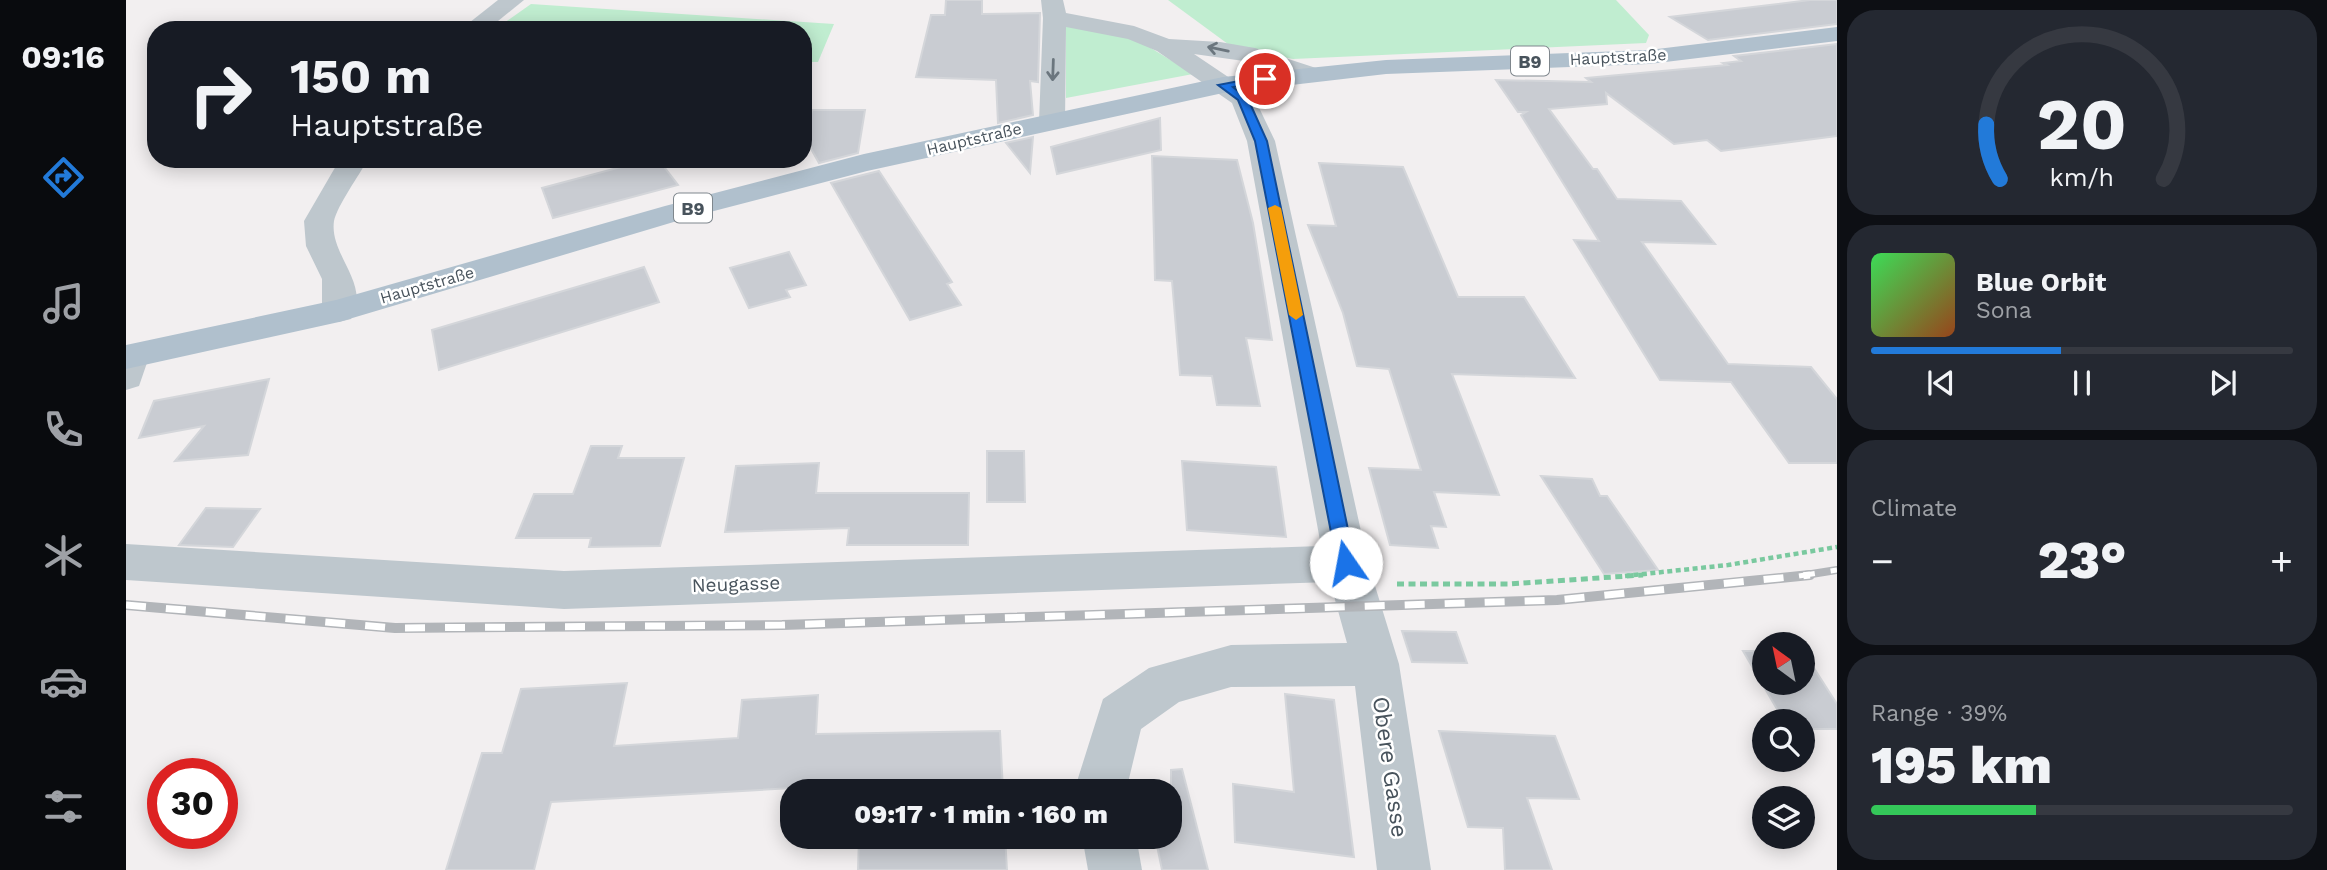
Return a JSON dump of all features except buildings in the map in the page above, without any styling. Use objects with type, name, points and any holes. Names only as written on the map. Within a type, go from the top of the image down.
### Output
[{"type":"main road","name":"Hauptstraße","points":[[128,364],[338,311],[676,212],[864,163],[1223,85],[1386,67],[1649,57],[1837,34]]},
{"type":"street","points":[[484,21],[513,0]]},
{"type":"street","points":[[1052,122],[1054,9],[1134,33],[1166,46],[1200,45],[1284,63],[1307,74]]},
{"type":"street","name":"Obere Gasse","points":[[1166,46],[1243,99],[1261,141],[1349,569],[1376,664],[1404,870]]},
{"type":"street","points":[[338,311],[338,279],[322,246],[320,221],[349,168]]},
{"type":"street","name":"Neugasse","points":[[126,562],[564,590],[1349,569]]},
{"type":"street","points":[[1103,779],[1120,715],[1166,684],[1230,666],[1376,664]]},
{"type":"street","points":[[1111,849],[1115,870]]},
{"type":"path","points":[[1349,569],[1392,584],[1486,587],[1733,566],[1837,547]]},
{"type":"green space","points":[[1168,0],[1616,0],[1649,35],[1646,43],[1293,59],[1232,47]]},
{"type":"green space","points":[[531,4],[789,21],[507,21]]},
{"type":"green space","points":[[812,23],[834,24],[818,62],[812,62]]},
{"type":"green space","points":[[1066,25],[1125,32],[1193,74],[1066,98]]},
{"type":"railway","points":[[1799,576],[1837,570]]},
{"type":"railway","points":[[126,605],[395,628],[782,625],[1557,600],[1810,575]]},
{"type":"slow traffic","points":[[1275,208],[1296,315]]},
{"type":"route","points":[[1265,79],[1223,85],[1243,99],[1261,141],[1346,563]]}]
